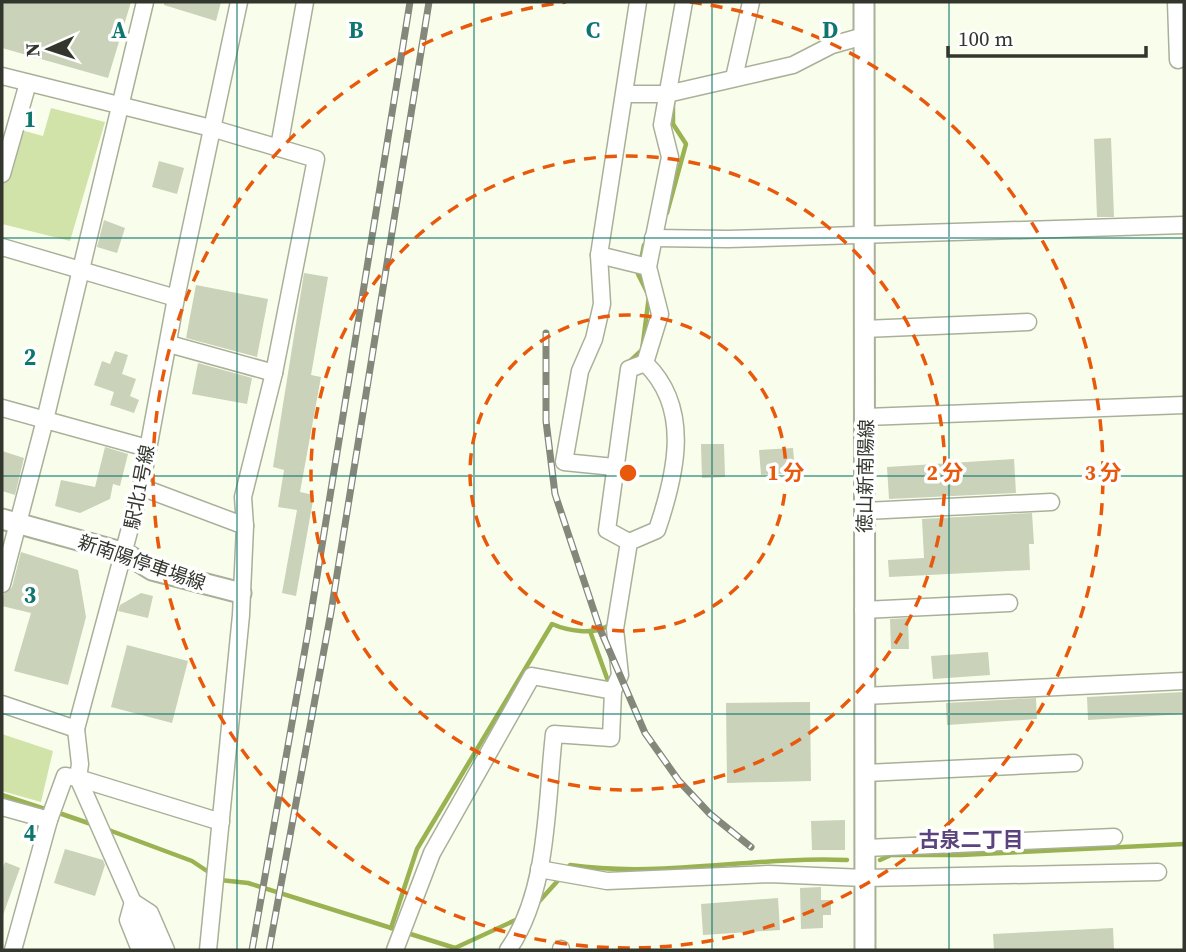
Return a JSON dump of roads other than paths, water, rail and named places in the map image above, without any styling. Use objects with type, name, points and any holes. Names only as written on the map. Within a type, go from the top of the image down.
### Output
[{"type":"main road","name":"徳山新南陽線","points":[[864,2],[865,950]]},
{"type":"main road","name":"新南陽停車場線","points":[[10,521],[125,552],[152,570],[241,593]]},
{"type":"street","points":[[2,584],[10,521],[45,420],[145,2]]},
{"type":"street","name":"駅北1号線","points":[[78,778],[80,764],[76,729],[141,486],[176,298],[239,2]]},
{"type":"street","points":[[279,147],[305,2]]},
{"type":"street","points":[[614,467],[565,462],[580,371],[594,339],[602,304],[599,255],[638,2]]},
{"type":"street","points":[[645,363],[660,314],[648,267],[670,157],[662,125],[684,2]]},
{"type":"street","points":[[734,78],[751,2]]},
{"type":"street","points":[[1176,2],[1178,60]]},
{"type":"street","points":[[625,94],[667,94],[793,65],[832,45],[864,36]]},
{"type":"street","points":[[2,76],[211,128],[316,159],[274,373],[243,497],[245,526],[241,593],[208,950]]},
{"type":"street","points":[[2,174],[28,83]]},
{"type":"street","points":[[653,238],[728,239],[1184,225]]},
{"type":"street","points":[[2,247],[176,298]]},
{"type":"street","points":[[599,255],[648,267]]},
{"type":"street","points":[[864,329],[1028,323]]},
{"type":"street","points":[[169,344],[274,373]]},
{"type":"street","points":[[629,542],[607,530],[629,369],[645,363]]},
{"type":"street","points":[[629,542],[657,530],[668,496],[678,430],[670,396],[660,377],[645,363]]},
{"type":"street","points":[[866,417],[1184,405]]},
{"type":"street","points":[[2,408],[147,448]]},
{"type":"street","points":[[141,486],[245,526]]},
{"type":"street","points":[[865,511],[1051,502]]},
{"type":"street","points":[[508,950],[522,929],[539,869],[554,734],[611,738],[613,691],[620,675],[615,629],[629,542]]},
{"type":"street","points":[[863,610],[1009,603]]},
{"type":"street","points":[[395,950],[432,853],[532,676],[613,691]]},
{"type":"street","points":[[864,696],[1184,681]]},
{"type":"street","points":[[2,704],[76,729]]},
{"type":"street","points":[[866,773],[1074,764]]},
{"type":"street","points":[[13,950],[49,820],[65,776],[221,822]]},
{"type":"street","points":[[78,778],[153,950]]},
{"type":"street","points":[[2,807],[49,820]]},
{"type":"street","points":[[866,848],[1114,836]]},
{"type":"street","points":[[539,869],[607,881],[769,874],[865,878],[1158,872]]},
{"type":"street","points":[[133,902],[128,920],[140,950]]},
{"type":"street","points":[[133,902],[150,913],[166,950]]},
{"type":"waterway","points":[[667,213],[686,144],[673,124],[673,102]]},
{"type":"waterway","points":[[629,362],[642,350],[649,296],[638,274],[644,245],[648,242]]},
{"type":"waterway","points":[[391,928],[417,849],[552,624],[580,631],[608,626]]},
{"type":"waterway","points":[[590,631],[608,681]]},
{"type":"waterway","points":[[2,795],[48,810]]},
{"type":"waterway","points":[[56,812],[94,825]]},
{"type":"waterway","points":[[106,829],[192,861],[210,873]]},
{"type":"waterway","points":[[880,860],[891,855],[961,855],[1184,844]]},
{"type":"waterway","points":[[567,869],[570,865],[639,869],[847,860]]},
{"type":"waterway","points":[[535,906],[562,876]]},
{"type":"waterway","points":[[220,880],[248,883],[455,948],[520,918]]},
{"type":"railway","points":[[252,950],[308,632],[410,2]]},
{"type":"railway","points":[[269,950],[331,612],[429,2]]},
{"type":"railway","points":[[546,333],[546,421],[555,494],[600,629],[645,733],[679,781],[710,814],[751,847]]},
{"type":"district","name":"古泉二丁目","points":[[971,839]]}]
